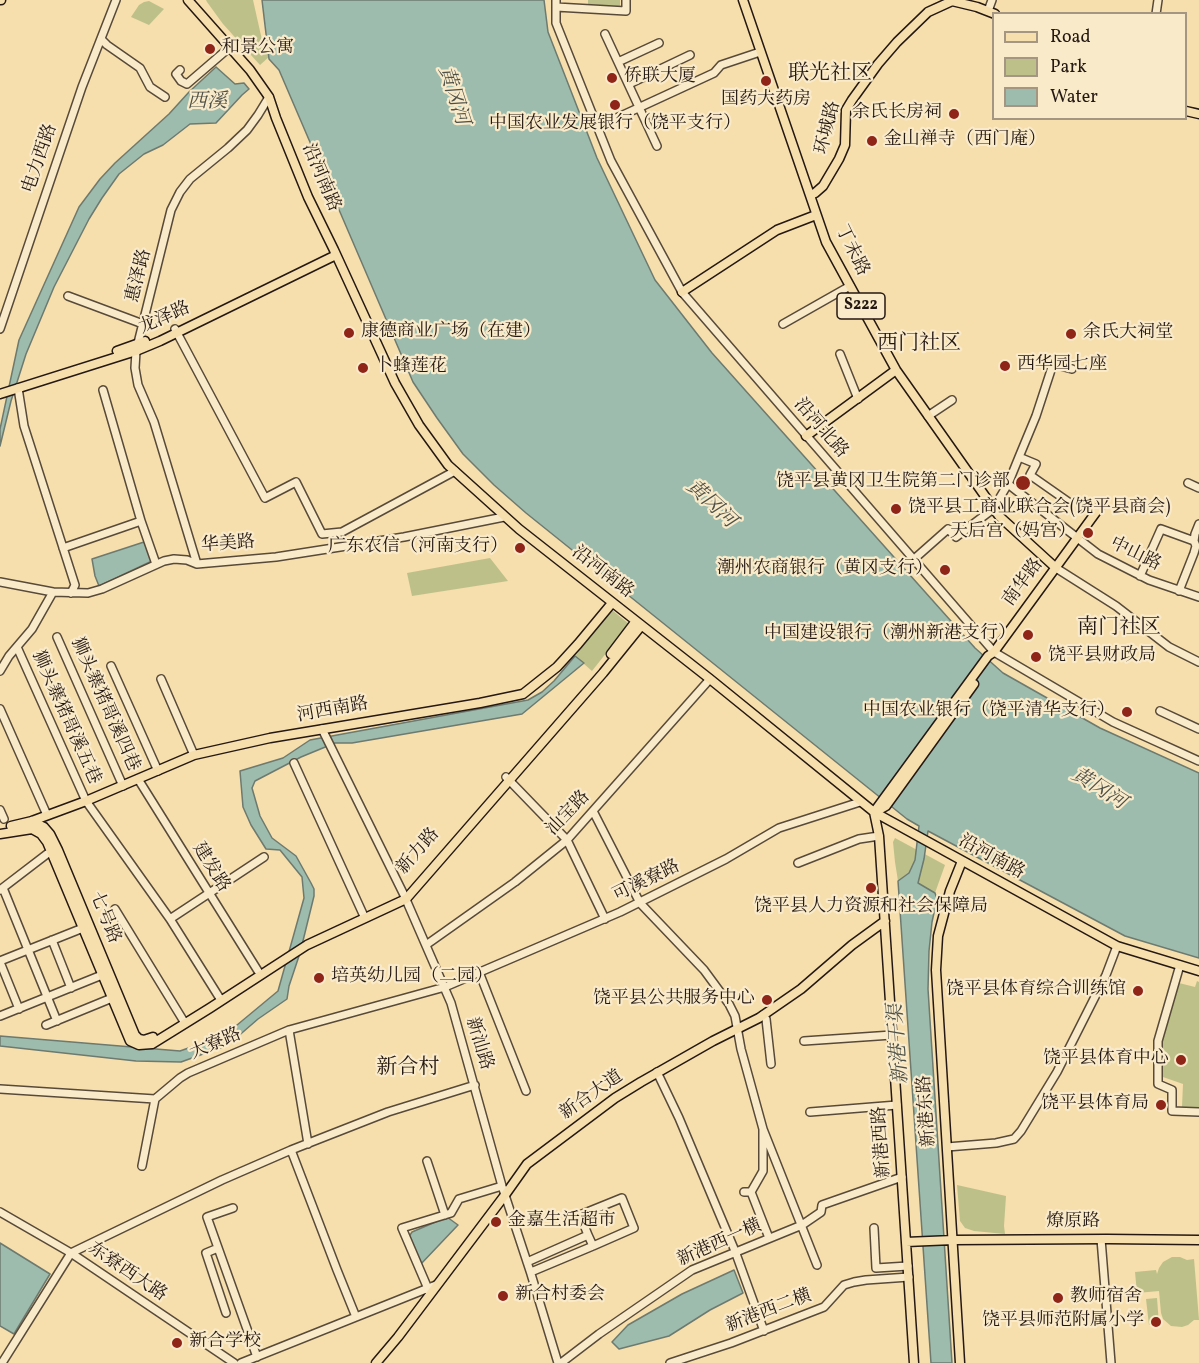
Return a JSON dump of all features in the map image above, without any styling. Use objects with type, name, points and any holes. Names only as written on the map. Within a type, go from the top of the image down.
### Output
[{"type":"main road","name":"沿河南路","points":[[188,0],[250,70],[269,97],[308,197],[395,383],[419,425],[448,465],[504,517],[874,812],[1117,946],[1199,971]]},
{"type":"main road","name":"丁未路","points":[[742,0],[826,242],[896,370],[999,516],[1056,568]]},
{"type":"main road","name":"环城路","points":[[810,195],[823,186],[845,145],[846,110],[878,64],[897,42],[928,12],[943,2],[962,3],[991,12]]},
{"type":"main road","points":[[682,292],[777,231],[816,215]]},
{"type":"main road","name":"龙泽路","points":[[0,394],[176,331],[335,253]]},
{"type":"main road","name":"龙泽路","points":[[0,388],[136,347]]},
{"type":"main road","points":[[806,436],[896,370]]},
{"type":"main road","name":"南华路","points":[[874,812],[886,806],[1102,504]]},
{"type":"main road","name":"河西南路","points":[[32,825],[47,815],[123,786],[194,755],[260,740],[523,694],[557,667],[612,603]]},
{"type":"main road","name":"新力路","points":[[132,1038],[144,1040],[160,1036],[308,941],[363,914],[405,897],[639,624]]},
{"type":"main road","name":"新港西路","points":[[874,812],[879,836],[914,1363]]},
{"type":"main road","points":[[0,828],[32,825]]},
{"type":"main road","points":[[0,834],[32,825]]},
{"type":"main road","name":"七号路","points":[[32,825],[44,827],[50,834],[83,928],[112,998],[132,1038]]},
{"type":"main road","name":"七号路","points":[[55,851],[132,1038]]},
{"type":"main road","name":"新港东路","points":[[960,1363],[950,1240],[947,1147],[936,970],[938,936],[950,891],[962,861]]},
{"type":"main road","points":[[308,941],[405,897]]},
{"type":"main road","name":"新合大道","points":[[376,1363],[398,1337],[504,1191],[527,1164],[615,1098],[657,1072],[763,1015],[801,989],[852,945],[885,921]]},
{"type":"main road","points":[[160,1036],[210,1008],[283,957]]},
{"type":"main road","name":"燎原路","points":[[906,1242],[1199,1240]]},
{"type":"street","name":"电力西路","points":[[0,329],[80,92],[116,0]]},
{"type":"street","points":[[556,4],[626,11],[626,0]]},
{"type":"street","points":[[991,12],[992,0]]},
{"type":"street","name":"沿河北路","points":[[556,4],[556,23],[611,161],[682,292],[994,652],[1113,722],[1197,760]]},
{"type":"street","points":[[605,34],[657,146]]},
{"type":"street","points":[[100,39],[140,68],[150,87],[165,97]]},
{"type":"street","points":[[618,62],[658,43]]},
{"type":"street","points":[[180,70],[176,74],[181,81],[187,84],[230,47]]},
{"type":"street","points":[[597,127],[714,73],[721,65],[760,52]]},
{"type":"street","points":[[629,84],[690,55]]},
{"type":"street","name":"惠泽路","points":[[197,564],[154,422],[138,385],[135,368],[136,347],[171,210],[180,192],[190,179],[247,130],[269,97]]},
{"type":"street","points":[[783,324],[850,286]]},
{"type":"street","points":[[69,296],[143,324]]},
{"type":"street","points":[[176,331],[265,498],[296,482],[322,534],[342,532],[455,471]]},
{"type":"street","points":[[840,354],[858,399]]},
{"type":"street","points":[[913,560],[948,529],[956,537],[993,508],[1008,484],[1036,416],[1053,363],[1072,369]]},
{"type":"street","points":[[18,388],[24,426],[75,585],[71,593]]},
{"type":"street","points":[[103,390],[141,521],[156,564]]},
{"type":"street","points":[[928,416],[952,400]]},
{"type":"street","points":[[1019,457],[1036,464],[1030,475],[1070,503]]},
{"type":"street","points":[[1188,483],[1199,488]]},
{"type":"street","name":"中山路","points":[[1008,484],[1098,554],[1149,580],[1199,597]]},
{"type":"street","name":"华美路","points":[[0,582],[53,592],[88,593],[102,589],[156,564],[174,559],[197,564],[276,557],[404,537],[504,517]]},
{"type":"street","points":[[63,548],[141,521]]},
{"type":"street","points":[[1179,591],[1194,553],[1199,524]]},
{"type":"street","points":[[1140,576],[1161,529],[1196,537]]},
{"type":"street","points":[[1056,568],[1116,606],[1168,647],[1199,662]]},
{"type":"street","points":[[0,671],[9,656],[32,629],[53,592]]},
{"type":"street","name":"狮头寨猪哥溪四巷","points":[[57,637],[123,786]]},
{"type":"street","name":"狮头寨猪哥溪五巷","points":[[17,646],[86,801],[170,919],[219,997]]},
{"type":"street","points":[[111,666],[158,771]]},
{"type":"street","points":[[161,679],[194,755]]},
{"type":"street","name":"汕宝路","points":[[426,945],[515,882],[567,840],[710,679]]},
{"type":"street","points":[[0,709],[47,815]]},
{"type":"street","points":[[1160,711],[1199,729]]},
{"type":"street","name":"新汕路","points":[[322,729],[405,897],[451,1003],[504,1191],[559,1363]]},
{"type":"street","points":[[1197,760],[1199,751]]},
{"type":"street","points":[[294,763],[363,914]]},
{"type":"street","name":"建发路","points":[[138,779],[258,971]]},
{"type":"street","points":[[508,779],[567,840],[604,919]]},
{"type":"street","name":"可溪寮路","points":[[445,987],[640,903],[726,859],[779,828],[860,802]]},
{"type":"street","points":[[0,810],[4,819]]},
{"type":"street","points":[[593,811],[640,903],[704,970],[735,1016],[741,1049],[763,1129],[817,1264]]},
{"type":"street","points":[[798,863],[859,839],[879,836]]},
{"type":"street","points":[[55,851],[2,889],[57,1021]]},
{"type":"street","points":[[170,919],[264,857]]},
{"type":"street","points":[[115,909],[183,1020]]},
{"type":"street","points":[[19,1009],[0,961],[83,928]]},
{"type":"street","points":[[52,940],[71,988]]},
{"type":"street","points":[[947,1147],[996,1143],[1014,1139],[1021,1131],[1058,1072],[1106,975],[1117,946]]},
{"type":"street","points":[[1180,965],[1158,1041],[1158,1084],[1172,1090],[1172,1112],[1199,1112]]},
{"type":"street","points":[[479,972],[526,1091]]},
{"type":"street","points":[[0,1016],[102,975]]},
{"type":"street","name":"大寮路","points":[[155,1099],[188,1073],[289,1030],[445,987]]},
{"type":"street","points":[[46,1025],[112,998]]},
{"type":"street","points":[[763,1015],[771,1064]]},
{"type":"street","points":[[289,1030],[308,1144]]},
{"type":"street","points":[[804,1041],[892,1035]]},
{"type":"street","points":[[657,1072],[688,1138],[735,1251],[764,1331]]},
{"type":"street","points":[[2,1363],[72,1253],[222,1180],[291,1150],[388,1112],[475,1085]]},
{"type":"street","points":[[0,1089],[155,1099],[142,1166]]},
{"type":"street","points":[[810,1113],[897,1105]]},
{"type":"street","points":[[763,1129],[763,1171],[748,1192],[769,1238]]},
{"type":"street","points":[[291,1150],[356,1317]]},
{"type":"street","points":[[427,1161],[445,1215]]},
{"type":"street","name":"新港西一横","points":[[559,1363],[692,1270],[802,1225],[822,1212],[822,1205],[902,1177]]},
{"type":"street","points":[[241,1363],[432,1289],[402,1228],[451,1213],[459,1199],[504,1191]]},
{"type":"street","points":[[531,1272],[593,1246],[634,1228],[622,1198],[580,1215],[593,1246]]},
{"type":"street","points":[[233,1208],[207,1217],[257,1356]]},
{"type":"street","name":"东寮西大路","points":[[0,1212],[72,1253],[234,1363]]},
{"type":"street","points":[[873,1228],[876,1268],[908,1266]]},
{"type":"street","points":[[527,1262],[588,1235]]},
{"type":"street","points":[[1101,1239],[1111,1363]]},
{"type":"street","points":[[218,1248],[206,1253],[226,1313]]},
{"type":"street","name":"新港西二横","points":[[670,1363],[731,1344],[824,1307],[844,1285],[866,1280],[909,1277]]},
{"type":"green space","points":[[206,0],[253,0],[262,40],[272,45],[270,56],[260,65],[223,24]]},
{"type":"green space","points":[[588,0],[620,0],[620,6],[588,5]]},
{"type":"green space","points":[[149,1],[164,9],[149,25],[131,17],[139,5]]},
{"type":"green space","points":[[490,558],[508,581],[412,596],[407,573]]},
{"type":"green space","points":[[612,610],[629,624],[592,671],[575,656]]},
{"type":"green space","points":[[895,838],[945,865],[935,893],[918,883],[919,877],[909,874],[898,881],[893,842]]},
{"type":"green space","name":"饶平县体育中心","points":[[1197,981],[1199,982],[1199,1107],[1182,1107],[1183,1084],[1163,1077],[1162,1043],[1179,983],[1195,987]]},
{"type":"green space","points":[[957,1185],[1006,1196],[1005,1234],[965,1228],[960,1221]]},
{"type":"green space","points":[[1172,1257],[1194,1259],[1199,1320],[1194,1320],[1182,1327],[1171,1326],[1163,1319],[1159,1291],[1137,1293],[1135,1272],[1156,1270],[1157,1274],[1163,1262]]},
{"type":"green space","points":[[1157,1298],[1159,1324],[1149,1325],[1146,1299]]},
{"type":"water","name":"黄冈河","points":[[262,0],[544,0],[548,32],[597,158],[655,280],[712,353],[975,648],[1003,673],[1100,728],[1199,773],[1199,958],[1125,936],[928,831],[918,883],[935,893],[937,899],[929,951],[928,989],[952,1363],[931,1363],[898,881],[909,873],[915,860],[919,826],[907,819],[526,513],[463,454],[413,382],[279,70],[269,59]]},
{"type":"water","name":"西溪","points":[[216,67],[235,84],[244,83],[249,89],[216,123],[190,124],[163,145],[144,154],[119,174],[102,198],[54,287],[26,354],[0,446],[0,429],[19,340],[79,207],[115,163]]},
{"type":"water","points":[[144,542],[152,561],[99,586],[92,559]]},
{"type":"water","points":[[575,656],[584,663],[522,714],[352,743],[335,743],[301,757],[255,781],[252,788],[260,816],[272,838],[296,856],[314,889],[314,896],[287,999],[258,1019],[228,1045],[181,1062],[136,1061],[0,1046],[0,1036],[180,1051],[225,1035],[278,991],[304,898],[302,877],[280,850],[266,849],[251,825],[243,807],[240,771],[283,758],[310,740],[528,700],[542,692],[554,681]]},
{"type":"water","points":[[447,1217],[458,1225],[420,1265],[408,1238],[412,1232]]},
{"type":"water","points":[[0,1243],[50,1274],[14,1334],[0,1326]]},
{"type":"water","points":[[734,1270],[743,1293],[710,1310],[669,1336],[619,1349],[612,1342],[628,1325],[682,1294]]},
{"type":"place","name":"和景公寓","points":[[210,49]]},
{"type":"place","name":"侨联大厦","points":[[612,78]]},
{"type":"place","name":"国药大药房","points":[[766,81]]},
{"type":"place","name":"中国农业发展银行（饶平支行）","points":[[615,105]]},
{"type":"place","name":"余氏长房祠","points":[[954,114]]},
{"type":"place","name":"金山禅寺（西门庵）","points":[[872,141]]},
{"type":"place","name":"康德商业广场（在建）","points":[[349,333]]},
{"type":"place","name":"余氏大祠堂","points":[[1071,334]]},
{"type":"place","name":"西华园七座","points":[[1005,366]]},
{"type":"place","name":"卜蜂莲花","points":[[363,368]]},
{"type":"place","name":"饶平县黄冈卫生院第二门诊部","points":[[1023,483]]},
{"type":"place","name":"饶平县工商业联合会(饶平县商会)","points":[[896,509]]},
{"type":"place","name":"天后宫（妈宫）","points":[[1088,533]]},
{"type":"place","name":"广东农信（河南支行）","points":[[520,548]]},
{"type":"place","name":"潮州农商银行（黄冈支行）","points":[[945,570]]},
{"type":"place","name":"中国建设银行（潮州新港支行）","points":[[1028,635]]},
{"type":"place","name":"饶平县财政局","points":[[1036,657]]},
{"type":"place","name":"中国农业银行（饶平清华支行）","points":[[1127,712]]},
{"type":"place","name":"饶平县人力资源和社会保障局","points":[[871,888]]},
{"type":"place","name":"培英幼儿园（二园）","points":[[319,978]]},
{"type":"place","name":"饶平县体育综合训练馆","points":[[1138,991]]},
{"type":"place","name":"饶平县公共服务中心","points":[[767,1000]]},
{"type":"place","name":"饶平县体育中心","points":[[1181,1060]]},
{"type":"place","name":"饶平县体育局","points":[[1161,1105]]},
{"type":"place","name":"金嘉生活超市","points":[[496,1222]]},
{"type":"place","name":"新合村委会","points":[[503,1296]]},
{"type":"place","name":"教师宿舍","points":[[1058,1298]]},
{"type":"place","name":"饶平县师范附属小学","points":[[1156,1322]]},
{"type":"place","name":"新合学校","points":[[177,1343]]},
{"type":"district","name":"联光社区","points":[[830,75]]},
{"type":"district","name":"西门社区","points":[[919,345]]},
{"type":"district","name":"南门社区","points":[[1119,629]]},
{"type":"district","name":"新合村","points":[[408,1069]]},
{"type":"water label","name":"新港干渠","points":[[900,1044]]}]
